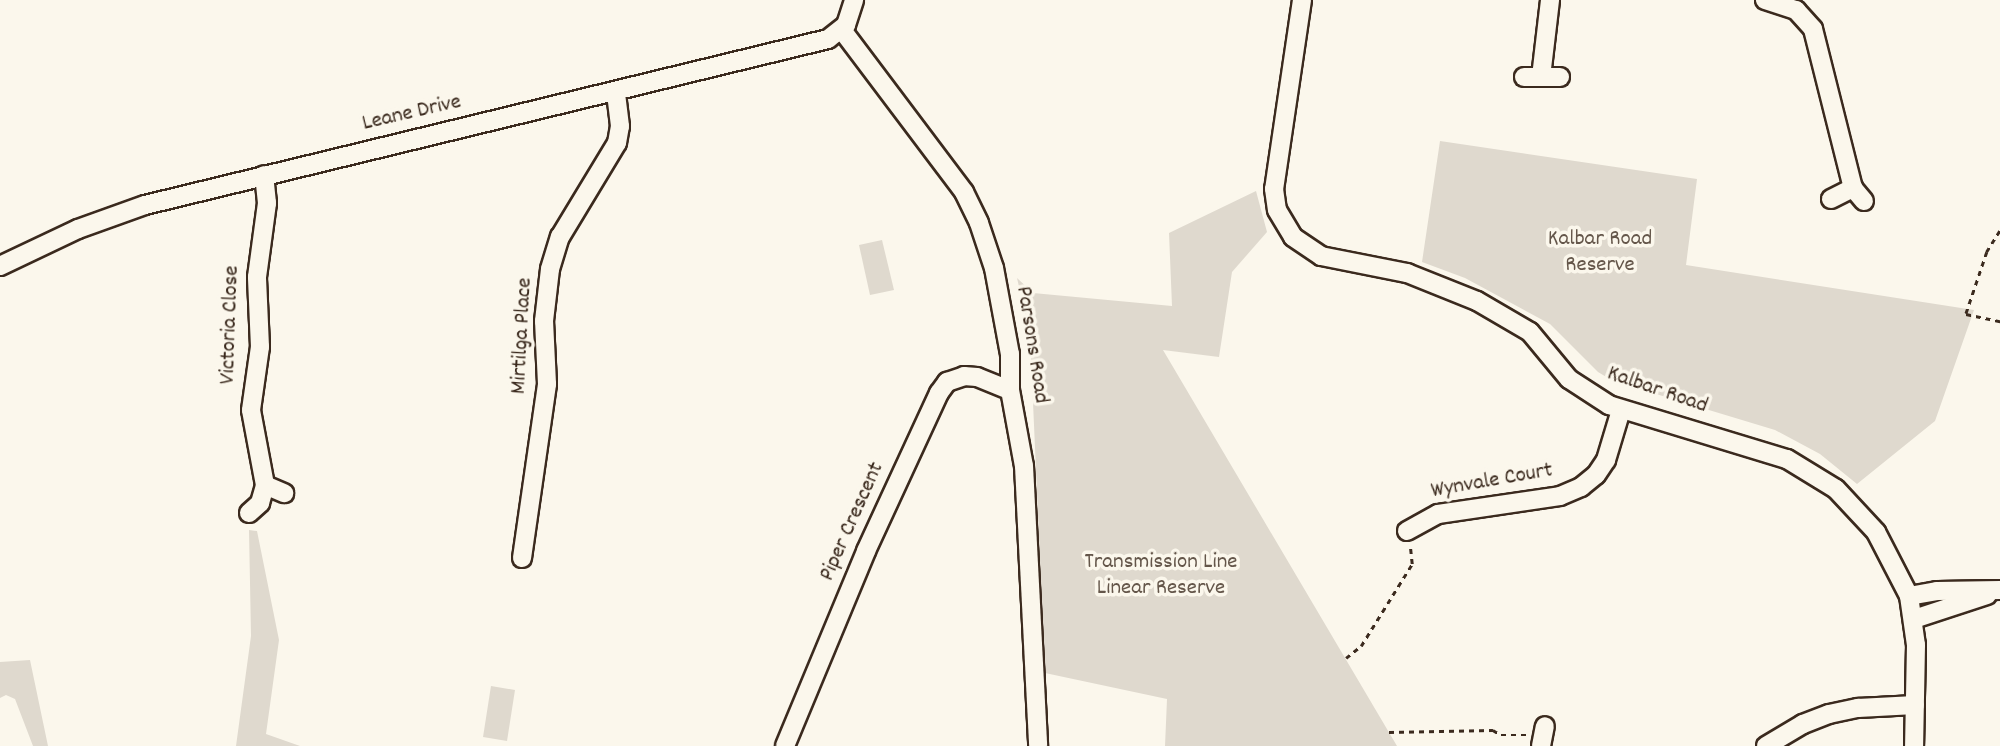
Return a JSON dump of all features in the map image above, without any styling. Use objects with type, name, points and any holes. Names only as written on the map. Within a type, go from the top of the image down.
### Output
[{"type":"street","points":[[842,30],[849,20],[853,0]]},
{"type":"street","name":"Kalbar Road","points":[[1301,0],[1274,189],[1277,210],[1286,228],[1301,244],[1321,256],[1407,273],[1477,301],[1538,339],[1579,387],[1621,410],[1765,451],[1821,477],[1852,502],[1876,532],[1909,596],[1914,619],[1914,746]]},
{"type":"street","points":[[1550,0],[1532,78],[1560,78]]},
{"type":"street","points":[[1765,0],[1796,10],[1814,29],[1858,195],[1831,199]]},
{"type":"street","name":"Leane Drive","points":[[0,266],[127,210],[828,39],[842,30]]},
{"type":"street","name":"Parsons Road","points":[[842,30],[954,177],[974,212],[998,287],[1011,364],[1010,390],[1019,426],[1025,475],[1038,746]]},
{"type":"street","name":"Mirtilga Place","points":[[522,558],[547,384],[544,321],[550,269],[560,237],[617,143],[620,126],[615,92]]},
{"type":"street","name":"Victoria Close","points":[[264,175],[267,203],[257,277],[260,347],[251,410],[265,485]]},
{"type":"street","name":"Piper Crescent","points":[[785,746],[866,551],[939,393],[947,382],[964,376],[977,377],[1010,390]]},
{"type":"street","name":"Wynvale Court","points":[[1407,531],[1438,514],[1560,496],[1581,488],[1596,475],[1606,460],[1621,410]]},
{"type":"street","points":[[249,513],[260,503],[265,485],[284,493]]},
{"type":"street","points":[[1909,596],[1937,591],[1997,591]]},
{"type":"street","points":[[1914,619],[1997,591]]},
{"type":"street","points":[[1766,746],[1803,724],[1829,714],[1858,708],[1915,705]]},
{"type":"street","points":[[1541,746],[1545,726]]},
{"type":"path","points":[[2000,232],[1987,251],[1966,314],[2000,321]]},
{"type":"path","points":[[1346,658],[1361,646],[1412,564],[1407,531]]},
{"type":"path","points":[[1389,732],[1493,730],[1500,734],[1525,737],[1545,726]]},
{"type":"green space","name":"Kalbar Road Reserve","points":[[1440,141],[1697,179],[1686,265],[1974,310],[1935,421],[1857,484],[1820,454],[1775,430],[1613,381],[1598,372],[1550,324],[1465,278],[1422,262]]},
{"type":"green space","name":"Transmission Line Linear Reserve","points":[[1256,191],[1267,232],[1232,272],[1219,357],[1163,350],[1397,746],[1165,746],[1167,699],[1045,673],[1030,335],[1017,278],[1033,293],[1172,306],[1169,233]]},
{"type":"green space","points":[[882,240],[894,290],[870,295],[859,245]]},
{"type":"green space","points":[[249,530],[257,531],[279,640],[266,734],[300,746],[236,746],[251,636]]},
{"type":"green space","points":[[30,660],[48,746],[33,746],[15,699],[6,695],[0,698],[0,662]]},
{"type":"green space","points":[[491,686],[515,690],[507,741],[483,737]]}]
